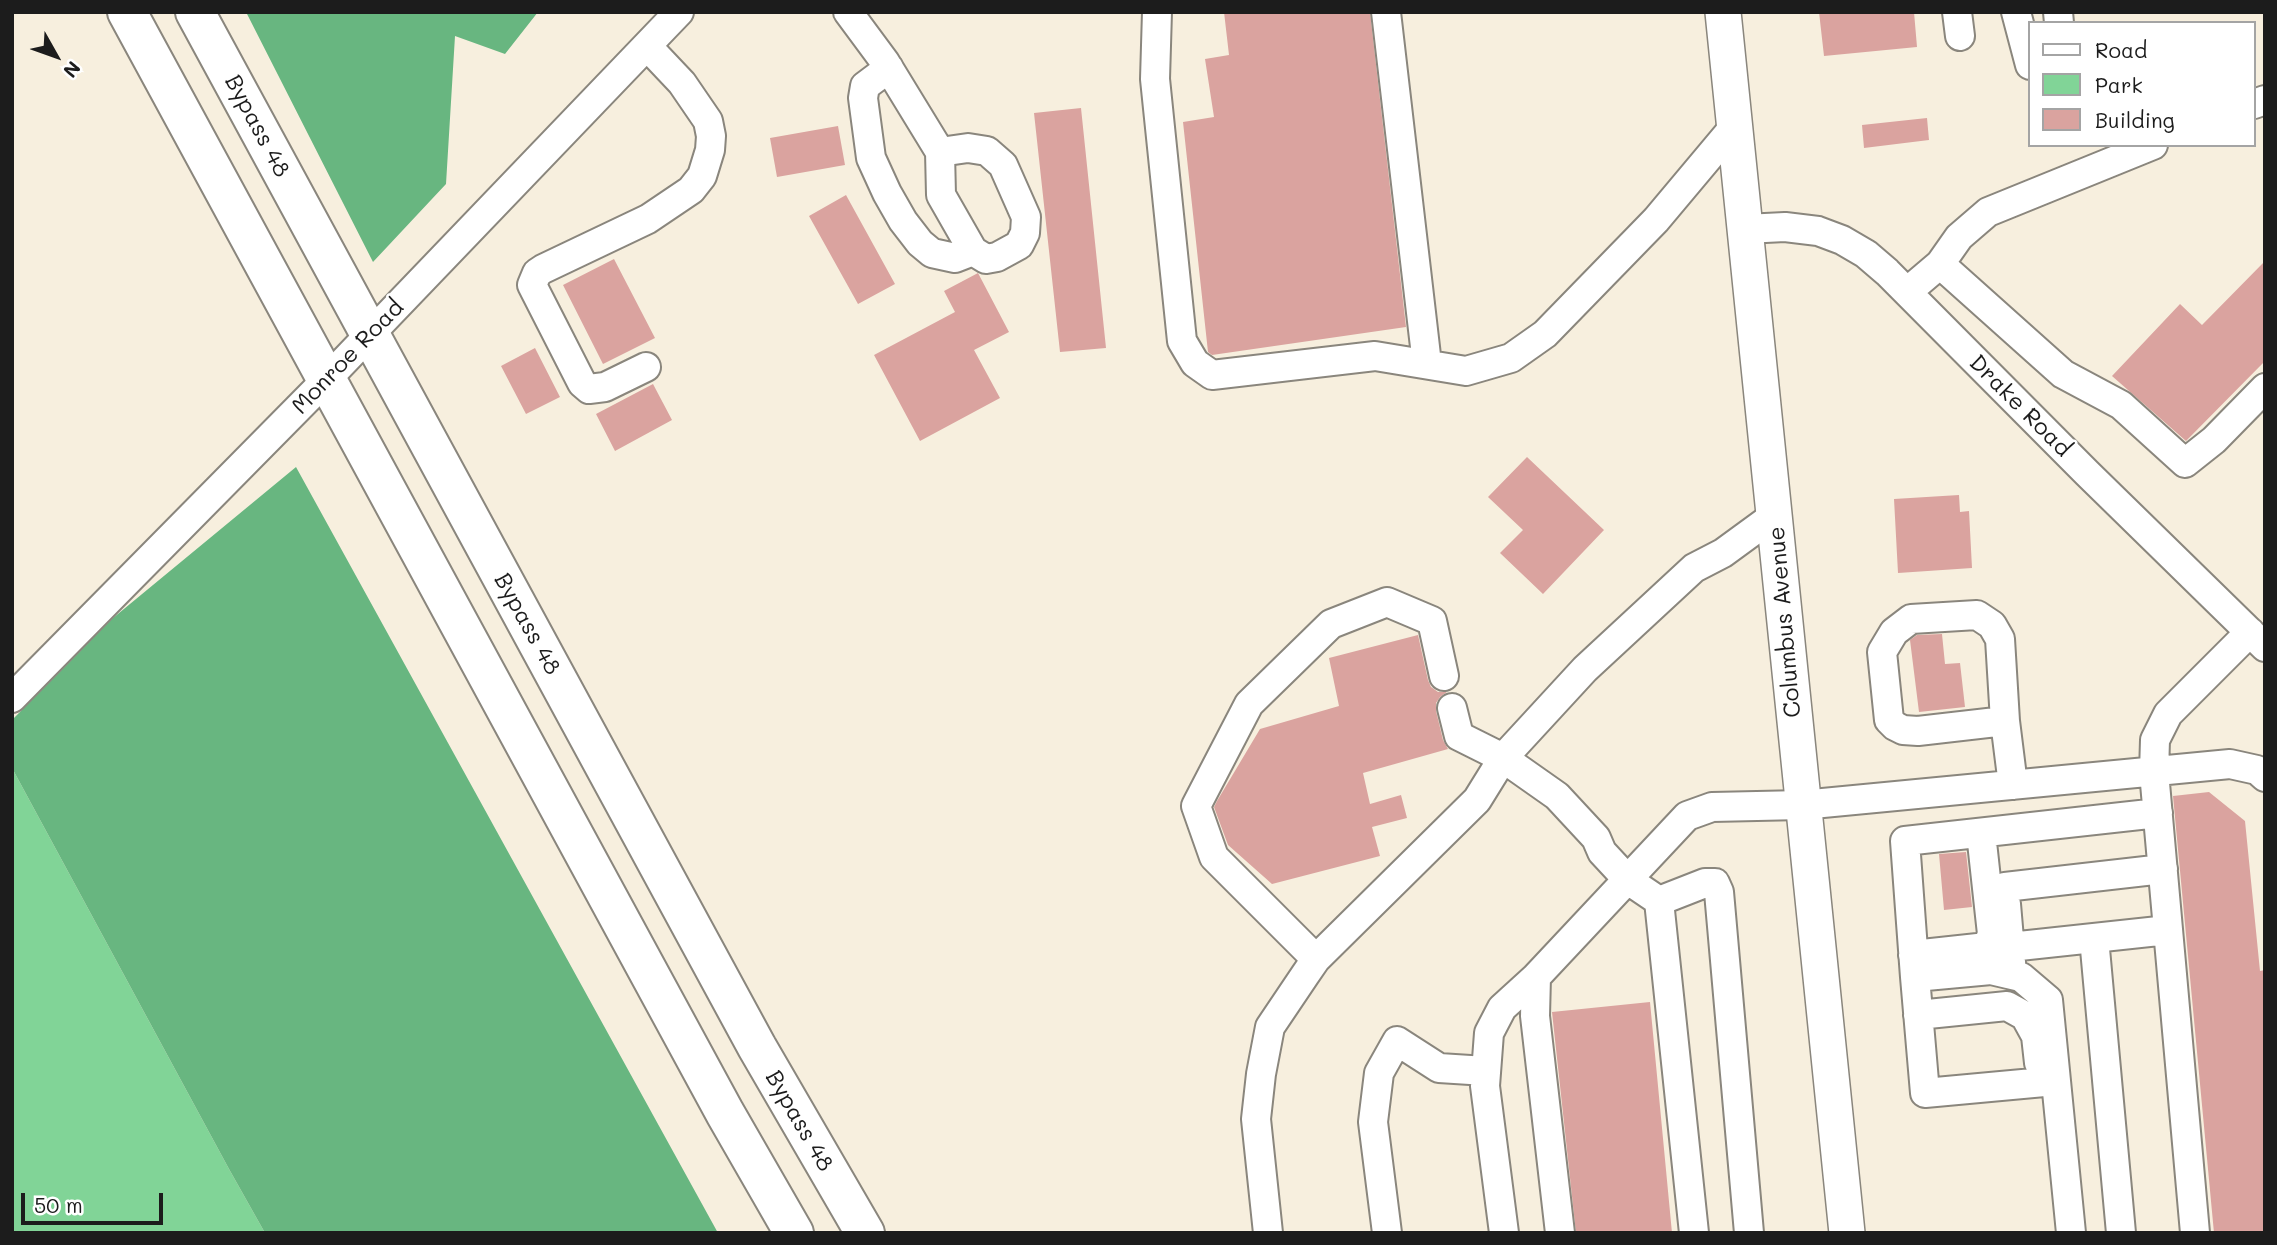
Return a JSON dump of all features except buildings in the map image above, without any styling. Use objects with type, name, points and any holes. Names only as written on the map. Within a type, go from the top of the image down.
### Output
[{"type":"highway","points":[[127,12],[725,1113],[794,1233]]},
{"type":"highway","name":"Bypass 48","points":[[195,12],[770,1071],[865,1233]]},
{"type":"main road","name":"Columbus Avenue","points":[[1723,12],[1847,1233]]},
{"type":"street","name":"Monroe Road","points":[[12,698],[370,335],[679,12]]},
{"type":"street","points":[[848,12],[889,68],[940,152],[942,195],[972,251],[986,259],[997,257],[1019,245],[1025,233],[1026,217],[1003,165],[987,151],[968,148],[940,152]]},
{"type":"street","points":[[1157,12],[1155,79],[1182,341],[1195,363],[1212,374],[1375,356],[1466,371],[1511,358],[1545,334],[1656,220],[1734,127]]},
{"type":"street","points":[[1386,12],[1427,364]]},
{"type":"street","points":[[2017,12],[2028,57]]},
{"type":"street","points":[[646,367],[605,387],[589,389],[582,383],[532,285],[537,273],[543,269],[648,219],[691,190],[702,176],[710,150],[708,121],[682,83],[647,46]]},
{"type":"street","points":[[889,68],[865,86],[863,98],[871,158],[903,221],[920,243],[932,253],[955,258],[972,251]]},
{"type":"street","points":[[1907,292],[1940,264],[1959,237],[1988,212],[2148,147]]},
{"type":"street","name":"Drake Road","points":[[1745,229],[1785,227],[1830,234],[1866,254],[2257,640]]},
{"type":"street","points":[[1940,264],[2063,374],[2121,405],[2185,463],[2214,440],[2265,388]]},
{"type":"street","points":[[1268,1233],[1256,1119],[1263,1062],[1270,1027],[1316,959],[1477,800],[1503,758],[1585,669],[1694,568],[1723,553],[1775,515]]},
{"type":"street","points":[[1316,959],[1214,857],[1196,806],[1249,704],[1331,624],[1387,602],[1432,621],[1444,676]]},
{"type":"street","points":[[1914,966],[1987,947],[1992,934],[1990,832],[2005,785],[2004,721],[2000,639],[1992,625],[1977,615],[1910,619],[1894,632],[1882,652],[1888,720],[1895,726],[1903,730],[1918,731],[2004,721]]},
{"type":"street","points":[[2195,1233],[2154,772],[2155,740],[2168,714],[2257,640]]},
{"type":"street","points":[[1452,708],[1459,736],[1503,758],[1557,796],[1596,838],[1602,852],[1628,880],[1659,901],[1694,1233]]},
{"type":"street","points":[[1503,1233],[1485,1086],[1489,1033],[1502,1008],[1536,977],[1687,816],[1712,807],[1802,805],[2230,764],[2257,770],[2265,777]]},
{"type":"street","points":[[2048,1082],[1925,1093],[1905,841],[2158,813]]},
{"type":"street","points":[[1990,832],[2005,887],[2011,961],[2021,977],[2048,1000],[2048,1082]]},
{"type":"street","points":[[2005,887],[2163,869]]},
{"type":"street","points":[[1659,901],[1705,883],[1716,883],[1720,892],[1749,1233]]},
{"type":"street","points":[[1914,966],[1991,970],[2011,961],[2094,938],[2168,930]]},
{"type":"street","points":[[2094,938],[2122,1233]]},
{"type":"street","points":[[1536,977],[1535,1016],[1560,1233]]},
{"type":"street","points":[[1918,1016],[2007,1006],[2025,1016],[2036,1036],[2048,1082],[2071,1233]]},
{"type":"street","points":[[1387,1233],[1373,1122],[1379,1073],[1396,1041],[1439,1068],[1486,1071]]},
{"type":"green space","points":[[246,12],[538,12],[505,54],[455,36],[446,184],[373,262]]},
{"type":"green space","points":[[296,467],[718,1233],[265,1233],[229,1169],[12,768],[12,720],[113,618]]},
{"type":"green space","points":[[12,768],[229,1169],[265,1233],[12,1233]]}]
